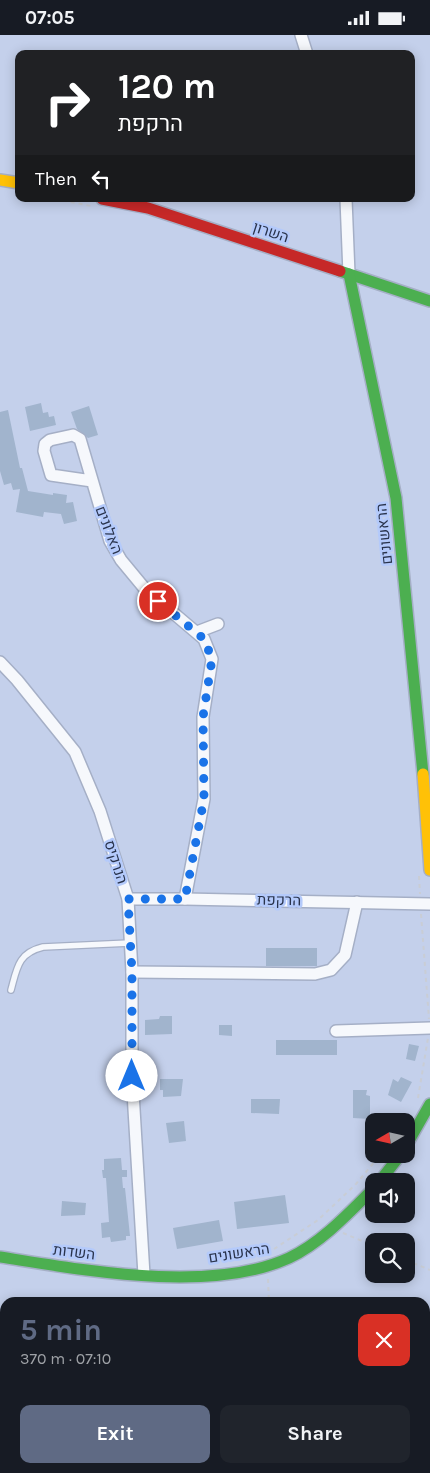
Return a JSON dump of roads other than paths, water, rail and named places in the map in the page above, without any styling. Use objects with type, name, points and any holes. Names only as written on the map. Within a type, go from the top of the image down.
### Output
[{"type":"street","points":[[301,35],[305,50]]},
{"type":"street","points":[[0,180],[15,182]]},
{"type":"street","name":"השרון","points":[[117,202],[148,208],[430,301]]},
{"type":"street","name":"הראשונים","points":[[346,202],[349,274],[396,498],[416,698],[430,870]]},
{"type":"street","name":"האלונים","points":[[92,481],[51,475],[44,451],[45,444],[50,440],[77,435],[80,439],[110,541],[121,560],[145,589],[197,632],[204,639],[208,647],[212,670],[202,723],[204,799],[185,899]]},
{"type":"street","points":[[197,632],[218,624]]},
{"type":"street","name":"הנרקיס","points":[[0,662],[17,680],[75,752],[100,811],[128,899],[132,972],[132,1076],[144,1275]]},
{"type":"street","name":"הרקפת","points":[[128,899],[425,904]]},
{"type":"street","points":[[132,972],[315,974],[331,970],[345,955],[357,902]]},
{"type":"street","points":[[336,1031],[430,1028]]},
{"type":"street","points":[[415,1130],[430,1104]]},
{"type":"street","points":[[387,1173],[395,1163]]},
{"type":"street","name":"הראשונים","points":[[144,1275],[204,1274],[268,1266],[291,1257],[330,1227],[365,1196]]},
{"type":"street","name":"השדות","points":[[0,1257],[144,1275]]},
{"type":"lane","points":[[11,990],[18,964],[30,950],[43,947],[130,943]]}]
